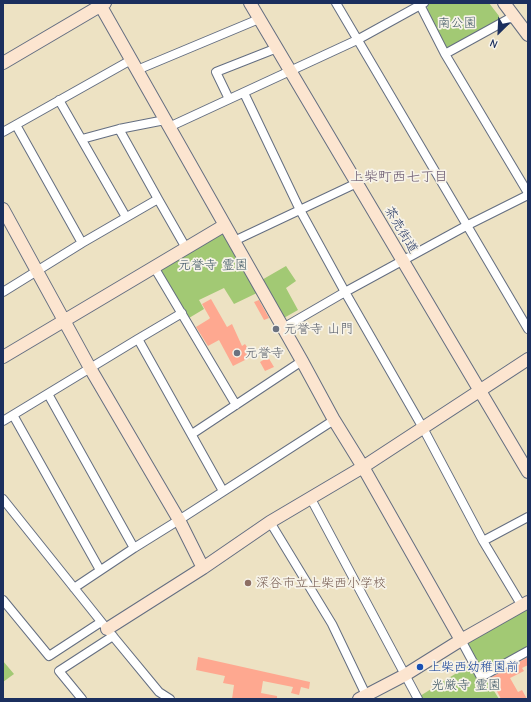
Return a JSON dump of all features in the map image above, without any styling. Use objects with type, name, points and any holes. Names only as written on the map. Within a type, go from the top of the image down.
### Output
[{"type":"street","name":"茶売街道","points":[[250,3],[480,391],[527,467]]},
{"type":"street","points":[[336,3],[528,329]]},
{"type":"street","points":[[504,3],[528,35]]},
{"type":"street","points":[[3,63],[101,4],[334,420],[363,467],[481,676],[528,651]]},
{"type":"street","points":[[82,139],[119,129],[167,123],[229,100],[357,40],[421,4],[445,54],[528,194],[345,292],[283,328]]},
{"type":"street","points":[[445,54],[514,16]]},
{"type":"street","points":[[3,132],[59,100],[134,65],[259,19]]},
{"type":"street","points":[[229,100],[216,72],[277,48]]},
{"type":"street","points":[[244,93],[300,210],[345,292],[423,428],[483,541],[525,604],[461,640],[405,675],[363,697],[332,624],[270,522]]},
{"type":"street","points":[[59,100],[126,217]]},
{"type":"street","points":[[16,125],[82,243]]},
{"type":"street","points":[[119,129],[186,248]]},
{"type":"street","points":[[234,241],[357,183]]},
{"type":"street","points":[[3,292],[82,243],[158,199]]},
{"type":"street","points":[[3,209],[90,368],[178,520],[203,568]]},
{"type":"street","points":[[3,358],[154,266],[225,225]]},
{"type":"street","points":[[154,266],[236,405]]},
{"type":"street","points":[[3,421],[182,313]]},
{"type":"street","points":[[138,339],[223,491]]},
{"type":"street","points":[[3,600],[49,656],[107,629],[203,568],[270,522],[363,467],[528,359]]},
{"type":"street","points":[[192,434],[302,361]]},
{"type":"street","points":[[48,394],[134,548]]},
{"type":"street","points":[[13,415],[100,570]]},
{"type":"street","points":[[74,588],[334,420]]},
{"type":"street","points":[[310,498],[418,699]]},
{"type":"street","points":[[3,499],[159,692],[170,699]]},
{"type":"street","points":[[483,541],[528,517]]},
{"type":"street","points":[[82,699],[59,671],[107,629]]},
{"type":"green space","name":"南公園","points":[[489,3],[499,16],[499,22],[450,49],[446,47],[427,9],[428,4]]},
{"type":"green space","name":"元誉寺 霊園","points":[[223,230],[259,292],[234,304],[224,288],[199,300],[204,309],[189,318],[159,268]]},
{"type":"green space","name":"元誉寺 霊園","points":[[286,266],[296,281],[286,288],[298,310],[282,319],[260,281]]},
{"type":"green space","points":[[528,602],[528,651],[481,677],[461,640]]},
{"type":"green space","points":[[3,661],[14,674],[3,682]]},
{"type":"green space","name":"光厳寺 霊園","points":[[471,664],[486,678],[499,699],[422,699],[420,696]]},
{"type":"building","points":[[211,299],[227,327],[232,324],[242,346],[245,344],[249,350],[246,352],[249,358],[233,366],[219,340],[208,346],[196,327],[210,318],[202,304]]},
{"type":"building","points":[[259,300],[269,318],[264,320],[254,302]]},
{"type":"building","points":[[267,346],[270,351],[265,354],[262,348]]},
{"type":"building","points":[[268,357],[274,367],[265,371],[260,362]]},
{"type":"building","points":[[198,657],[310,682],[309,689],[301,687],[299,695],[291,693],[293,687],[263,681],[261,693],[277,696],[277,699],[232,699],[234,685],[223,683],[225,676],[196,670]]},
{"type":"building","points":[[528,657],[528,665],[522,668],[524,671],[510,678],[518,692],[522,690],[527,699],[501,699],[490,678]]},
{"type":"place","name":"元誉寺 山門","points":[[276,329]]},
{"type":"place","name":"元誉寺","points":[[237,353]]},
{"type":"place","name":"深谷市立上柴西小学校","points":[[248,583]]},
{"type":"place","name":"上柴西幼稚園前","points":[[420,667]]},
{"type":"district","name":"上柴町西七丁目","points":[[399,177]]}]
